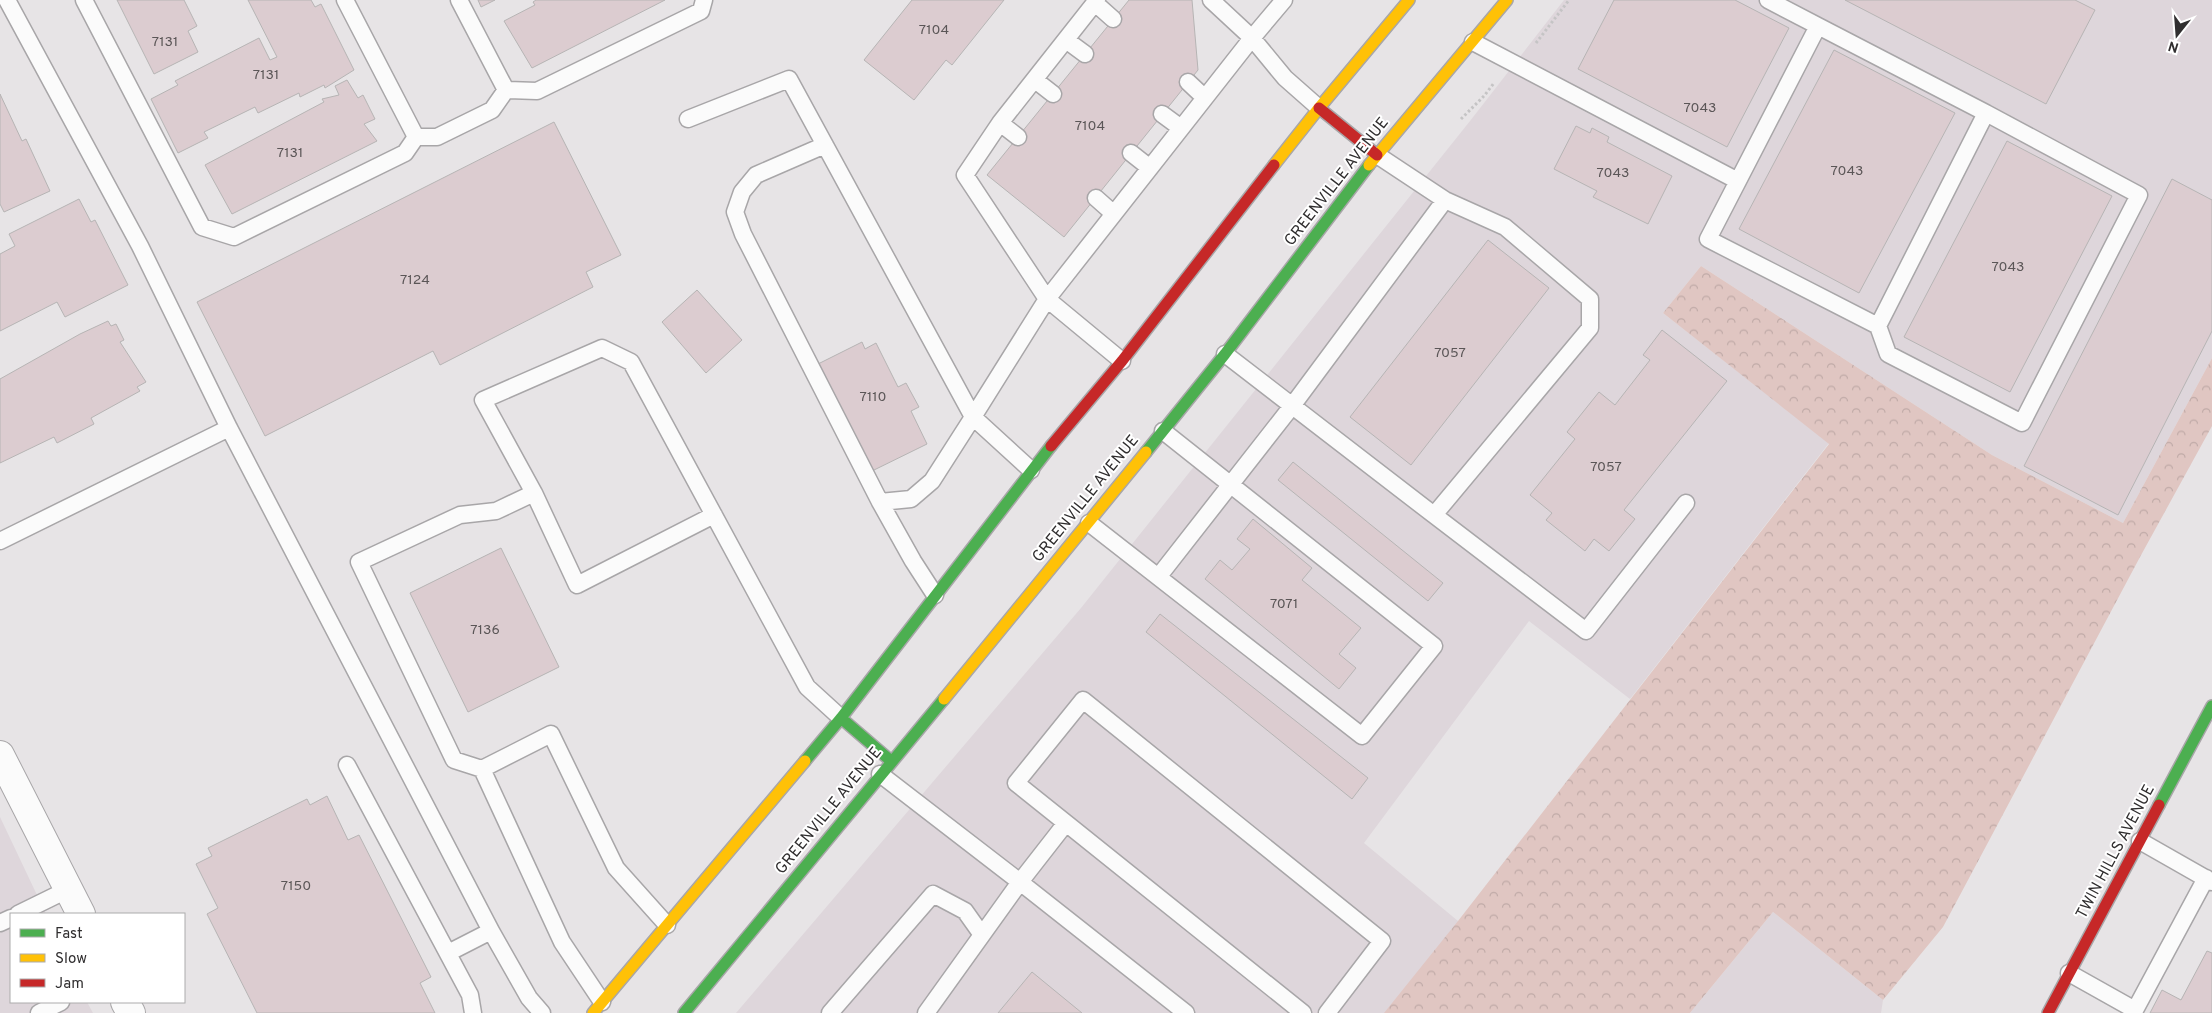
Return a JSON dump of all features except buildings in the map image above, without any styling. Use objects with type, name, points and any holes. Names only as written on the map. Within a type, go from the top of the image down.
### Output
[{"type":"main road","points":[[598,1008],[841,718],[1030,470],[1122,361],[1319,108],[1408,0]]},
{"type":"main road","name":"GREENVILLE AVENUE","points":[[684,1013],[1163,431],[1225,354],[1377,154],[1507,0]]},
{"type":"main road","points":[[1319,108],[1377,154]]},
{"type":"main road","name":"TWIN HILLS AVENUE","points":[[2048,1013],[2212,706]]},
{"type":"main road","points":[[841,718],[891,761]]},
{"type":"street","points":[[0,755],[81,913]]},
{"type":"lane","points":[[7,0],[140,246],[229,428],[491,931],[529,998],[542,1013]]},
{"type":"lane","points":[[84,0],[202,227],[234,237],[405,153],[416,137]]},
{"type":"lane","points":[[345,0],[416,137]]},
{"type":"lane","points":[[460,0],[506,90]]},
{"type":"lane","points":[[506,90],[537,92],[701,11],[704,0]]},
{"type":"lane","points":[[1211,0],[1252,38],[1285,78],[1319,108]]},
{"type":"lane","points":[[880,502],[911,499],[932,481],[1047,299],[1284,0]]},
{"type":"lane","points":[[1768,0],[1986,113],[2140,195],[2022,423],[1888,354],[1878,326],[1708,239],[1818,26]]},
{"type":"lane","points":[[1113,19],[1096,1],[1000,123],[965,175],[1047,299],[1122,361]]},
{"type":"lane","points":[[1066,40],[1085,54]]},
{"type":"lane","points":[[1473,42],[1738,181]]},
{"type":"lane","points":[[688,119],[789,78],[973,417],[1030,470]]},
{"type":"lane","points":[[1035,80],[1053,94]]},
{"type":"lane","points":[[1188,82],[1205,98]]},
{"type":"lane","points":[[416,137],[437,137],[492,110],[506,90]]},
{"type":"lane","points":[[1878,326],[1986,113]]},
{"type":"lane","points":[[1162,114],[1181,128]]},
{"type":"lane","points":[[1000,123],[1018,137]]},
{"type":"lane","points":[[825,145],[756,175],[742,192],[735,212],[743,234],[880,502],[913,561],[935,594]]},
{"type":"lane","points":[[1131,153],[1150,168]]},
{"type":"lane","points":[[1377,154],[1445,200],[1505,226],[1590,299],[1590,328],[1434,515]]},
{"type":"lane","points":[[1096,198],[1114,214]]},
{"type":"lane","points":[[1159,576],[1292,406],[1445,200]]},
{"type":"lane","points":[[714,515],[577,585],[534,493],[483,400],[602,348],[631,362],[714,515],[807,687],[841,718]]},
{"type":"lane","points":[[1225,354],[1586,631],[1686,503]]},
{"type":"lane","points":[[0,541],[229,428]]},
{"type":"lane","points":[[1089,522],[1362,736],[1434,646],[1163,431]]},
{"type":"lane","points":[[534,493],[496,511],[460,515],[359,562],[454,760],[482,769],[551,734],[616,868],[667,925]]},
{"type":"lane","points":[[1303,1013],[1016,783],[1083,700],[1382,941],[1327,1013]]},
{"type":"lane","points":[[347,765],[470,995],[472,1013]]},
{"type":"lane","points":[[482,769],[562,942],[598,1008]]},
{"type":"lane","points":[[880,774],[1186,1013]]},
{"type":"lane","points":[[926,1013],[1020,882],[1066,823]]},
{"type":"lane","points":[[2070,973],[2135,1010],[2209,880],[2140,842]]},
{"type":"lane","points":[[20,913],[69,889]]},
{"type":"lane","points":[[830,1013],[933,894],[965,911],[982,935]]},
{"type":"lane","points":[[448,953],[491,931]]},
{"type":"lane","points":[[39,1013],[59,1003]]},
{"type":"path","points":[[1536,43],[1569,0]]},
{"type":"path","points":[[1461,119],[1484,96],[1498,78]]},
{"type":"shaded area","points":[[1564,0],[2212,0],[2212,358],[2123,523],[1992,455],[1701,266],[1663,313],[1829,443],[1630,699],[1529,621],[1364,843],[1458,921],[1584,1013],[736,1013],[1081,608],[1470,121]]},
{"type":"shaded area","points":[[0,817],[46,913],[10,913],[10,1003],[88,1003],[93,1013],[0,1013]]},
{"type":"shaded area","points":[[1773,912],[1883,1000],[1881,1013],[1690,1013]]},
{"type":"green space","points":[[1701,266],[1992,455],[2123,523],[2212,358],[2212,426],[1943,927],[1883,1000],[1773,912],[1690,1013],[1384,1013],[1458,921],[1829,444],[1663,313]]},
{"type":"traffic: fast","points":[[1146,452],[1225,354],[1369,165]]},
{"type":"traffic: fast","points":[[805,761],[841,718],[1051,446]]},
{"type":"traffic: fast","points":[[684,1013],[944,699]]},
{"type":"traffic: fast","points":[[2159,805],[2212,706]]},
{"type":"traffic: fast","points":[[841,718],[891,761]]},
{"type":"traffic: slow","points":[[1274,165],[1409,0]]},
{"type":"traffic: slow","points":[[1369,165],[1507,0]]},
{"type":"traffic: slow","points":[[944,699],[1146,452]]},
{"type":"traffic: slow","points":[[593,1013],[805,761]]},
{"type":"traffic: jam","points":[[1319,108],[1377,155]]},
{"type":"traffic: jam","points":[[1051,446],[1122,361],[1274,165]]},
{"type":"traffic: jam","points":[[2048,1013],[2159,805]]}]
